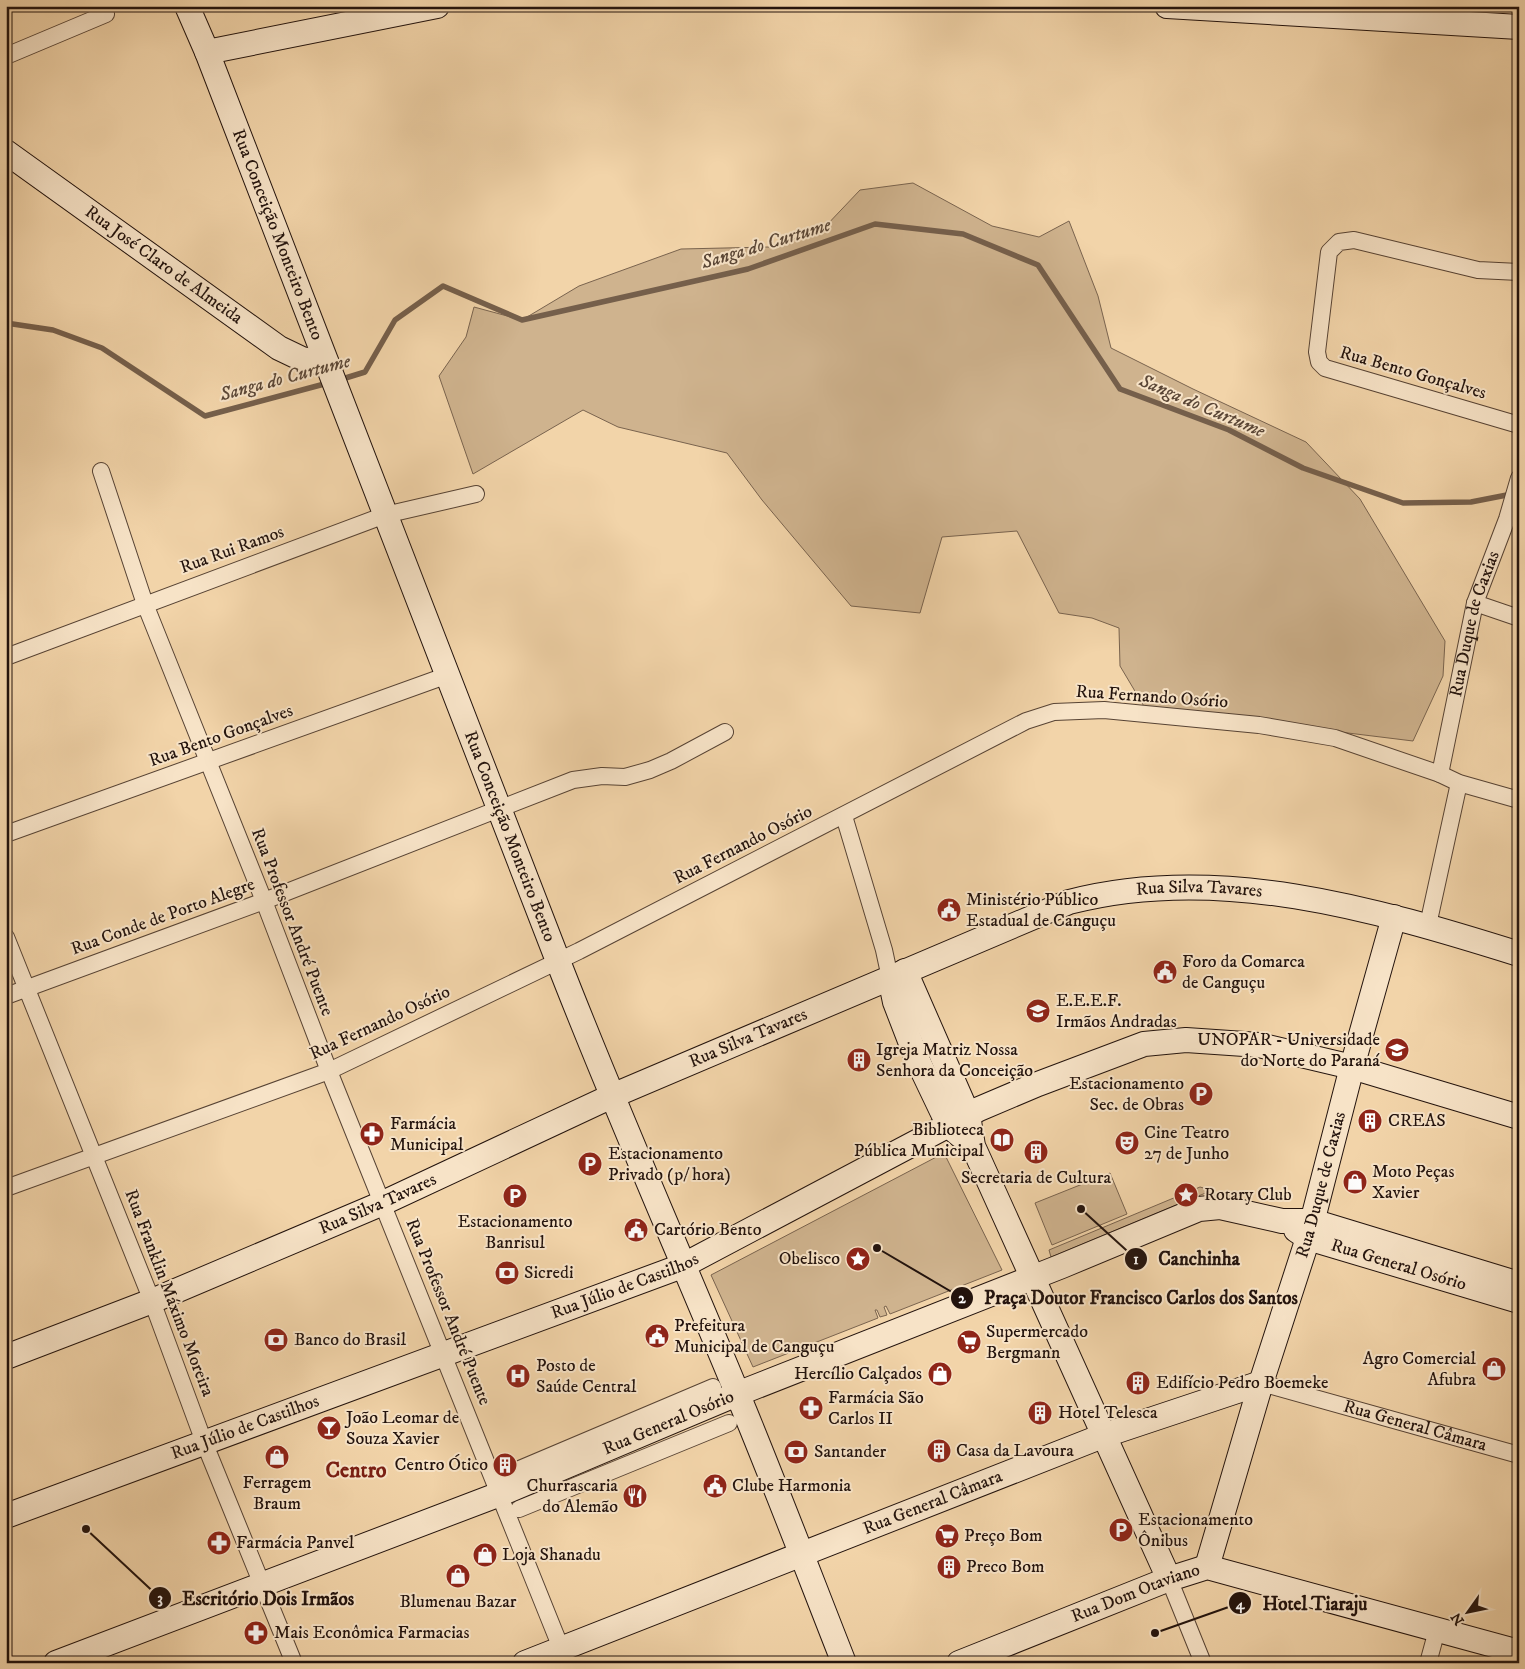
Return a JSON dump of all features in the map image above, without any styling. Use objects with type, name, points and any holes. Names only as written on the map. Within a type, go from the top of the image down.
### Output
[{"type":"street","name":"Rua Conceição Monteiro Bento","points":[[187,6],[207,52],[328,368],[345,405],[384,515],[500,808],[558,962],[682,1266],[737,1394],[844,1663]]},
{"type":"street","points":[[207,52],[437,6]]},
{"type":"street","points":[[1167,6],[1325,12],[1519,27]]},
{"type":"street","points":[[6,56],[106,14]]},
{"type":"street","name":"Rua José Claro de Almeida","points":[[6,152],[279,348],[328,368]]},
{"type":"street","name":"Rua Bento Gonçalves","points":[[1519,272],[1478,270],[1354,240],[1339,242],[1329,252],[1318,352],[1318,362],[1325,368],[1519,425]]},
{"type":"street","name":"Rua Professor André Puente","points":[[101,470],[145,604],[207,763],[264,901],[382,1203],[444,1354],[501,1485],[564,1656]]},
{"type":"street","name":"Rua Duque de Caxias","points":[[1440,774],[1475,603],[1507,519],[1519,478]]},
{"type":"street","name":"Rua Rui Ramos","points":[[6,657],[384,515],[476,494]]},
{"type":"street","points":[[1475,603],[1519,618]]},
{"type":"street","name":"Rua Bento Gonçalves","points":[[6,834],[448,675]]},
{"type":"street","name":"Rua Fernando Osório","points":[[6,1188],[96,1157],[329,1071],[558,962],[1026,721],[1054,712],[1104,710],[1259,725],[1335,738],[1440,774],[1459,783],[1519,800]]},
{"type":"street","name":"Rua Conde de Porto Alegre","points":[[6,996],[264,901],[573,780],[602,776],[625,777],[650,770],[725,732]]},
{"type":"street","points":[[1428,925],[1459,783]]},
{"type":"street","points":[[844,816],[884,950],[940,1049],[959,1120]]},
{"type":"street","name":"Rua Silva Tavares","points":[[6,1356],[152,1301],[382,1203],[612,1096],[1068,902],[1108,892],[1207,888],[1254,891],[1317,900],[1428,925],[1519,954]]},
{"type":"street","name":"Rua Duque de Caxias","points":[[1207,1567],[1261,1383],[1310,1229],[1352,1067],[1394,917]]},
{"type":"street","name":"Rua Franklin Máximo Moreira","points":[[6,937],[96,1157],[204,1442],[294,1663]]},
{"type":"street","points":[[897,974],[895,1002],[917,1059],[959,1120],[973,1146],[1034,1276],[1169,1579],[1203,1663]]},
{"type":"street","name":"Rua Júlio de Castilhos","points":[[6,1516],[682,1266],[959,1120],[1072,1071],[1144,1044],[1165,1041],[1203,1040],[1258,1044],[1352,1067],[1519,1117]]},
{"type":"street","points":[[917,1059],[940,1049]]},
{"type":"street","name":"Rua General Osório","points":[[56,1663],[262,1584],[501,1485],[737,1394],[1199,1209],[1220,1207],[1282,1221],[1519,1284]]},
{"type":"street","name":"Rua General Osório","points":[[1310,1229],[1519,1301]]},
{"type":"street","name":"Rua General Câmara","points":[[525,1663],[564,1656],[800,1554],[1105,1436],[1261,1383],[1519,1455]]},
{"type":"street","points":[[501,1485],[713,1387]]},
{"type":"street","points":[[519,1509],[729,1423]]},
{"type":"street","name":"Rua Dom Otaviano","points":[[959,1663],[1169,1579],[1207,1567],[1519,1652]]},
{"type":"street","points":[[1428,1663],[1437,1630]]},
{"type":"shaded area","points":[[913,183],[992,226],[1039,237],[1069,221],[1098,296],[1111,348],[1306,442],[1360,499],[1445,641],[1443,676],[1413,741],[1145,708],[1120,666],[1119,628],[1092,618],[1059,613],[1017,531],[942,537],[920,613],[851,606],[762,500],[727,453],[618,427],[583,410],[473,474],[439,376],[466,337],[474,307],[522,320],[579,286],[681,249],[769,247],[823,229],[860,190]]},
{"type":"shaded area","points":[[944,1153],[1002,1270],[890,1314],[886,1306],[884,1307],[887,1315],[880,1317],[877,1310],[875,1310],[878,1318],[753,1367],[711,1275]]},
{"type":"shaded area","points":[[1110,1173],[1127,1214],[1052,1245],[1035,1203]]},
{"type":"shaded area","points":[[1200,1187],[1207,1189],[1208,1192],[1051,1257],[1049,1250]]},
{"type":"waterway","name":"Sanga do Curtume","points":[[339,380],[365,372],[395,320],[443,286],[522,320],[748,269],[875,224],[963,234],[1038,265],[1120,389],[1229,430],[1303,468],[1403,503],[1471,502],[1512,494]]},
{"type":"waterway","name":"Sanga do Curtume","points":[[6,323],[53,330],[102,348],[205,416],[328,383]]},
{"type":"place","name":"Ministério Público Estadual de Canguçu","points":[[949,910]]},
{"type":"place","name":"Foro da Comarca de Canguçu","points":[[1165,972]]},
{"type":"place","name":"E.E.E.F. Irmãos Andradas","points":[[1038,1011]]},
{"type":"place","name":"UNOPAR - Universidade do Norte do Paraná","points":[[1397,1050]]},
{"type":"place","name":"Igreja Matriz Nossa Senhora da Conceição","points":[[859,1060]]},
{"type":"place","name":"Estacionamento Sec. de Obras","points":[[1201,1094]]},
{"type":"place","name":"CREAS","points":[[1370,1121]]},
{"type":"place","name":"Farmácia Municipal","points":[[372,1134]]},
{"type":"place","name":"Biblioteca Pública Municipal","points":[[1002,1140]]},
{"type":"place","name":"Cine Teatro 27 de Junho","points":[[1127,1143]]},
{"type":"place","name":"Secretaria de Cultura","points":[[1036,1152]]},
{"type":"place","name":"Estacionamento Privado (p/ hora)","points":[[590,1164]]},
{"type":"place","name":"Moto Peças Xavier","points":[[1355,1182]]},
{"type":"place","name":"Rotary Club","points":[[1186,1195]]},
{"type":"place","name":"Estacionamento Banrisul","points":[[515,1196]]},
{"type":"place","name":"Canchinha","points":[[1081,1209]]},
{"type":"place","name":"Cartório Bento","points":[[636,1230]]},
{"type":"place","name":"Praça Doutor Francisco Carlos dos Santos","points":[[877,1248]]},
{"type":"place","name":"Obelisco","points":[[858,1259]]},
{"type":"place","name":"Sicredi","points":[[507,1273]]},
{"type":"place","name":"Prefeitura Municipal de Canguçu","points":[[657,1336]]},
{"type":"place","name":"Banco do Brasil","points":[[276,1340]]},
{"type":"place","name":"Supermercado Bergmann","points":[[969,1342]]},
{"type":"place","name":"Agro Comercial Afubra","points":[[1494,1369]]},
{"type":"place","name":"Hercílio Calçados","points":[[940,1374]]},
{"type":"place","name":"Posto de Saúde Central","points":[[518,1376]]},
{"type":"place","name":"Edifício Pedro Boemeke","points":[[1138,1383]]},
{"type":"place","name":"Farmácia São Carlos II","points":[[811,1408]]},
{"type":"place","name":"Hotel Telesca","points":[[1040,1413]]},
{"type":"place","name":"João Leomar de Souza Xavier","points":[[329,1428]]},
{"type":"place","name":"Casa da Lavoura","points":[[939,1451]]},
{"type":"place","name":"Santander","points":[[796,1452]]},
{"type":"place","name":"Ferragem Braum","points":[[277,1457]]},
{"type":"place","name":"Centro Ótico","points":[[505,1465]]},
{"type":"place","name":"Clube Harmonia","points":[[715,1486]]},
{"type":"place","name":"Churrascaria do Alemão","points":[[635,1496]]},
{"type":"place","name":"Escritório Dois Irmãos","points":[[86,1529]]},
{"type":"place","name":"Estacionamento Ônibus","points":[[1121,1530]]},
{"type":"place","name":"Preço Bom","points":[[947,1536]]},
{"type":"place","name":"Farmácia Panvel","points":[[219,1543]]},
{"type":"place","name":"Loja Shanadu","points":[[485,1555]]},
{"type":"place","name":"Preco Bom","points":[[949,1567]]},
{"type":"place","name":"Blumenau Bazar","points":[[458,1576]]},
{"type":"place","name":"Mais Econômica Farmacias","points":[[256,1633]]},
{"type":"place","name":"Hotel Tiaraju","points":[[1155,1633]]},
{"type":"district","name":"Centro","points":[[356,1470]]}]
